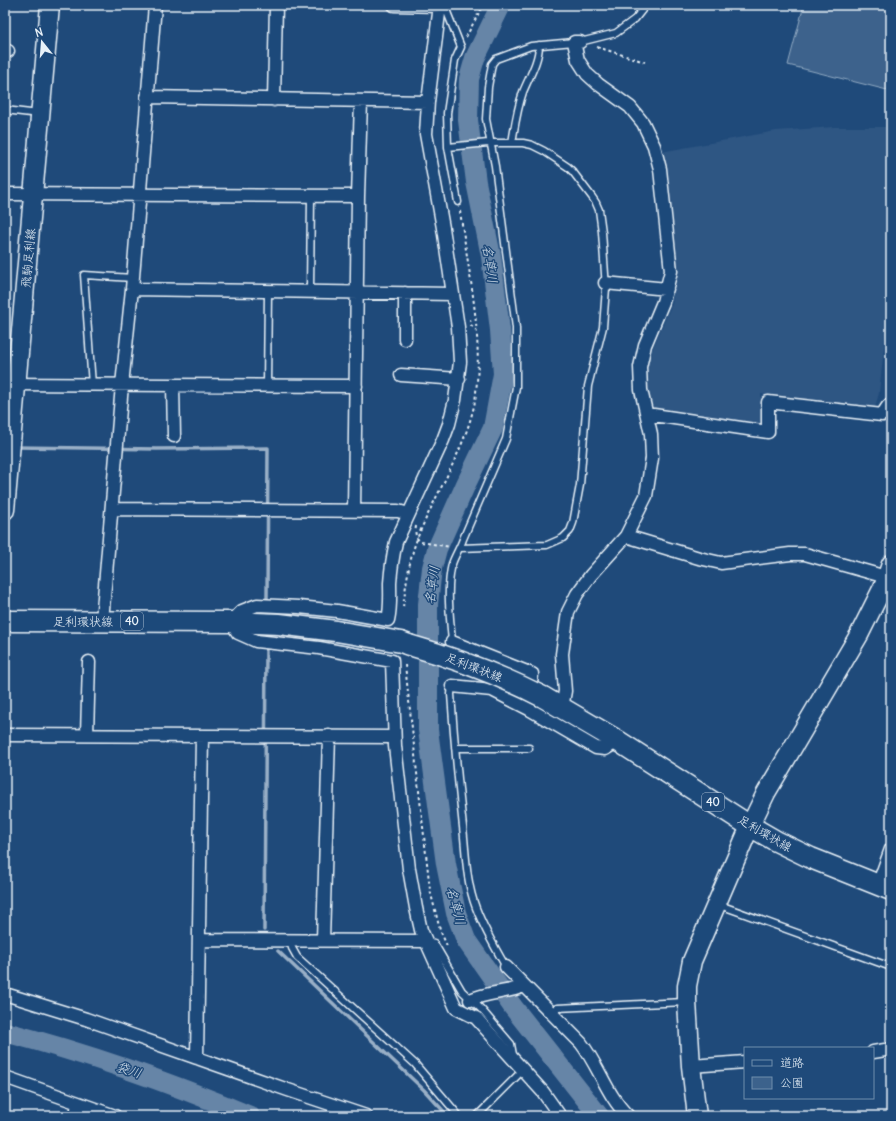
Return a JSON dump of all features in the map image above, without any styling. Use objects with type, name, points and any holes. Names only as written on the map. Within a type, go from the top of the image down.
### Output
[{"type":"main road","name":"足利環状線","points":[[5,621],[231,622],[279,624],[336,630],[402,642],[407,653],[433,652],[509,680],[536,703],[562,708],[618,741],[750,826],[792,849],[885,888]]},
{"type":"street","name":"飛駒足利線","points":[[5,510],[11,384],[33,194],[50,5]]},
{"type":"street","points":[[102,621],[155,5]]},
{"type":"street","points":[[274,100],[276,5]]},
{"type":"street","points":[[394,5],[440,5],[428,102],[426,134],[443,228],[460,347],[458,379],[449,424],[396,542],[393,554],[390,583],[390,609],[388,620],[299,607],[257,605],[242,611],[231,622],[238,633],[256,641],[319,648],[392,661],[394,737],[410,869],[421,930],[425,941],[456,1008],[476,1018],[543,1092],[560,1116]]},
{"type":"street","points":[[562,708],[565,691],[562,654],[568,612],[577,594],[591,575],[626,536],[646,496],[652,458],[651,434],[641,390],[640,368],[645,345],[663,302],[671,271],[660,169],[654,146],[643,123],[630,107],[598,84],[587,74],[578,60],[577,42]]},
{"type":"street","points":[[147,97],[428,102]]},
{"type":"street","points":[[354,510],[358,196],[361,101]]},
{"type":"street","points":[[5,194],[358,196]]},
{"type":"street","points":[[606,283],[667,289]]},
{"type":"street","points":[[132,284],[268,291],[452,294]]},
{"type":"street","points":[[405,293],[406,339]]},
{"type":"street","points":[[401,375],[458,379]]},
{"type":"street","points":[[11,384],[356,386]]},
{"type":"street","points":[[174,385],[174,436]]},
{"type":"street","points":[[647,414],[768,432],[768,402],[882,415],[888,406],[891,407]]},
{"type":"street","points":[[112,509],[398,510],[408,514]]},
{"type":"street","points":[[626,536],[698,558],[721,563],[790,554],[805,554],[888,578],[859,636],[766,792],[716,903],[692,961],[686,986],[686,1002],[697,1116]]},
{"type":"street","points":[[452,642],[532,674],[536,703]]},
{"type":"street","points":[[87,735],[89,662]]},
{"type":"street","points":[[452,686],[492,690],[536,703],[596,748],[606,749],[618,741]]},
{"type":"street","points":[[5,735],[394,737]]},
{"type":"street","points":[[197,1058],[202,736]]},
{"type":"street","points":[[323,940],[329,736]]},
{"type":"street","points":[[885,888],[891,849]]},
{"type":"street","points":[[199,940],[425,941]]},
{"type":"street","points":[[506,967],[521,988],[549,1012],[581,1043],[590,1054],[602,1079],[620,1108],[628,1116]]},
{"type":"street","points":[[474,998],[521,988]]},
{"type":"street","points":[[5,994],[86,1019],[366,1116]]},
{"type":"street","points":[[874,1052],[891,1049]]},
{"type":"street","points":[[691,1066],[744,1062]]},
{"type":"street","points":[[5,1077],[115,1116]]},
{"type":"street","points":[[76,1116],[78,1103]]},
{"type":"lane","points":[[440,5],[447,12],[461,47],[455,60],[446,113],[448,148],[458,202]]},
{"type":"lane","points":[[452,642],[449,588],[452,564],[457,548],[463,539],[506,438],[516,387],[516,328],[503,219],[486,119],[486,103],[492,64],[500,57],[531,46],[577,42],[616,33],[635,19],[646,5]]},
{"type":"lane","points":[[512,143],[516,114],[523,92],[539,53],[539,45]]},
{"type":"lane","points":[[5,110],[40,114]]},
{"type":"lane","points":[[448,148],[490,143],[532,145],[555,158],[573,172],[596,203],[602,232],[606,283],[603,327],[588,386],[580,485],[573,523],[570,531],[563,538],[547,545],[457,548]]},
{"type":"lane","points":[[310,291],[311,196]]},
{"type":"lane","points":[[92,385],[84,275],[132,284]]},
{"type":"lane","points":[[267,386],[268,291]]},
{"type":"lane","points":[[452,686],[451,694],[455,748],[466,859],[471,891],[483,925],[494,948],[506,967]]},
{"type":"lane","points":[[455,748],[529,748]]},
{"type":"lane","points":[[716,903],[891,967]]},
{"type":"lane","points":[[290,940],[297,957],[415,1064],[460,1116]]},
{"type":"lane","points":[[425,941],[434,943],[462,991],[474,998],[481,1009],[511,1044],[513,1059]]},
{"type":"lane","points":[[549,1012],[557,1008],[686,1002]]},
{"type":"lane","points":[[477,1116],[523,1070]]},
{"type":"path","points":[[461,47],[483,5]]},
{"type":"path","points":[[577,42],[645,62]]},
{"type":"path","points":[[417,540],[457,548]]},
{"type":"path","points":[[407,653],[430,890],[440,930],[450,952]]},
{"type":"shaded area","points":[[834,127],[891,127],[891,310],[885,339],[879,393],[874,411],[761,394],[761,424],[653,409],[648,390],[646,370],[652,350],[672,304],[676,279],[671,225],[661,152],[776,131]]},
{"type":"green space","points":[[804,5],[891,5],[891,91],[788,65]]},
{"type":"waterway","name":"名草川","points":[[501,5],[475,58],[469,79],[468,120],[476,182],[491,256],[500,330],[503,374],[493,428],[437,549],[432,568],[428,604],[428,730],[446,864],[456,913],[466,940],[513,1007],[599,1116]]},
{"type":"waterway","points":[[16,447],[157,449],[268,448],[267,599]]},
{"type":"waterway","points":[[264,930],[266,649]]},
{"type":"waterway","points":[[278,951],[424,1090],[448,1116]]},
{"type":"waterway","name":"袋川","points":[[5,1032],[68,1050],[129,1070],[250,1116]]}]
